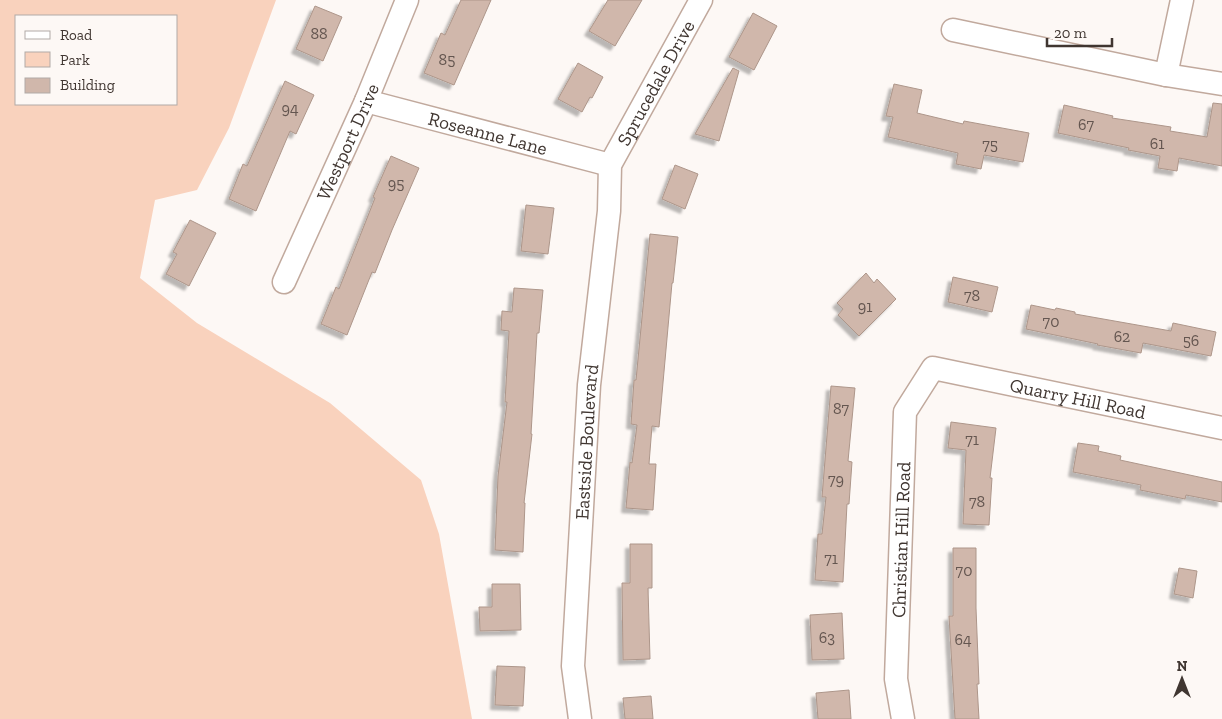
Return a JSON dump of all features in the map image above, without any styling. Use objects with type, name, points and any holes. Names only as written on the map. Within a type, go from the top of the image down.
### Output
[{"type":"street","name":"Westport Drive","points":[[284,282],[366,101],[407,0]]},
{"type":"street","name":"Sprucedale Drive","points":[[610,165],[701,0]]},
{"type":"street","points":[[1166,75],[1182,0]]},
{"type":"street","points":[[953,30],[1166,75],[1222,84]]},
{"type":"street","name":"Roseanne Lane","points":[[366,101],[610,165]]},
{"type":"street","name":"Eastside Boulevard","points":[[580,719],[573,666],[574,647],[589,384],[608,211],[610,165]]},
{"type":"street","name":"Quarry Hill Road","points":[[933,368],[1222,428]]},
{"type":"street","name":"Christian Hill Road","points":[[902,719],[896,679],[905,412],[933,368]]},
{"type":"green space","points":[[0,0],[276,0],[229,128],[197,190],[155,200],[140,278],[197,323],[330,403],[421,480],[439,534],[472,719],[0,719]]},
{"type":"building","points":[[461,0],[491,0],[454,85],[424,73],[441,33],[445,35]]},
{"type":"building","points":[[608,0],[642,0],[615,46],[589,31]]},
{"type":"building","points":[[315,6],[342,17],[323,61],[296,49]]},
{"type":"building","points":[[753,13],[777,26],[754,70],[729,57]]},
{"type":"building","points":[[578,63],[603,77],[582,112],[558,99]]},
{"type":"building","points":[[733,68],[739,71],[719,141],[695,134]]},
{"type":"building","points":[[285,81],[314,95],[296,134],[290,131],[256,211],[229,199],[243,164],[247,166]]},
{"type":"building","points":[[894,84],[922,90],[917,113],[963,124],[964,121],[1029,133],[1023,162],[984,155],[981,169],[956,164],[958,153],[888,137],[893,117],[886,116]]},
{"type":"building","points":[[1213,103],[1222,104],[1222,166],[1179,158],[1177,171],[1158,168],[1160,156],[1058,133],[1064,105],[1113,116],[1112,118],[1171,127],[1170,131],[1207,137]]},
{"type":"building","points":[[391,156],[419,168],[375,273],[372,272],[347,335],[321,324],[336,287],[339,289],[375,198],[373,197]]},
{"type":"building","points":[[675,165],[698,174],[685,209],[662,199]]},
{"type":"building","points":[[526,205],[554,208],[548,254],[521,251]]},
{"type":"building","points":[[190,220],[216,233],[189,286],[166,274],[177,254],[173,252]]},
{"type":"building","points":[[650,234],[678,237],[659,427],[652,426],[649,464],[656,464],[653,510],[626,508],[630,462],[632,463],[637,425],[631,424]]},
{"type":"building","points":[[866,273],[874,283],[877,279],[896,299],[859,336],[838,315],[843,309],[837,303]]},
{"type":"building","points":[[953,277],[998,287],[992,312],[948,302]]},
{"type":"building","points":[[514,288],[543,290],[539,333],[537,333],[532,434],[524,503],[523,552],[495,550],[498,476],[507,402],[505,402],[509,331],[501,330],[502,311],[512,312]]},
{"type":"building","points":[[1031,305],[1055,310],[1056,308],[1075,312],[1075,314],[1171,331],[1173,323],[1216,332],[1211,356],[1143,343],[1141,353],[1026,329]]},
{"type":"building","points":[[831,386],[855,388],[848,461],[852,462],[849,504],[847,504],[843,582],[815,580],[818,534],[822,534],[826,497],[822,497]]},
{"type":"building","points":[[951,422],[996,428],[990,478],[992,478],[989,525],[963,524],[966,450],[948,448]]},
{"type":"building","points":[[1078,443],[1099,446],[1098,451],[1121,456],[1120,460],[1222,482],[1222,502],[1186,495],[1185,499],[1140,490],[1141,485],[1073,472]]},
{"type":"building","points":[[630,544],[652,544],[652,588],[648,588],[650,659],[623,660],[622,583],[630,583]]},
{"type":"building","points":[[953,548],[976,548],[979,719],[955,719],[949,616],[953,616]]},
{"type":"building","points":[[1179,568],[1197,571],[1193,598],[1174,594]]},
{"type":"building","points":[[492,584],[520,584],[521,630],[480,631],[479,607],[492,607]]},
{"type":"building","points":[[842,613],[844,659],[812,660],[810,615]]},
{"type":"building","points":[[497,666],[525,667],[523,706],[495,705]]},
{"type":"building","points":[[849,690],[851,719],[818,719],[816,693]]},
{"type":"building","points":[[651,696],[653,719],[625,719],[623,698]]}]
